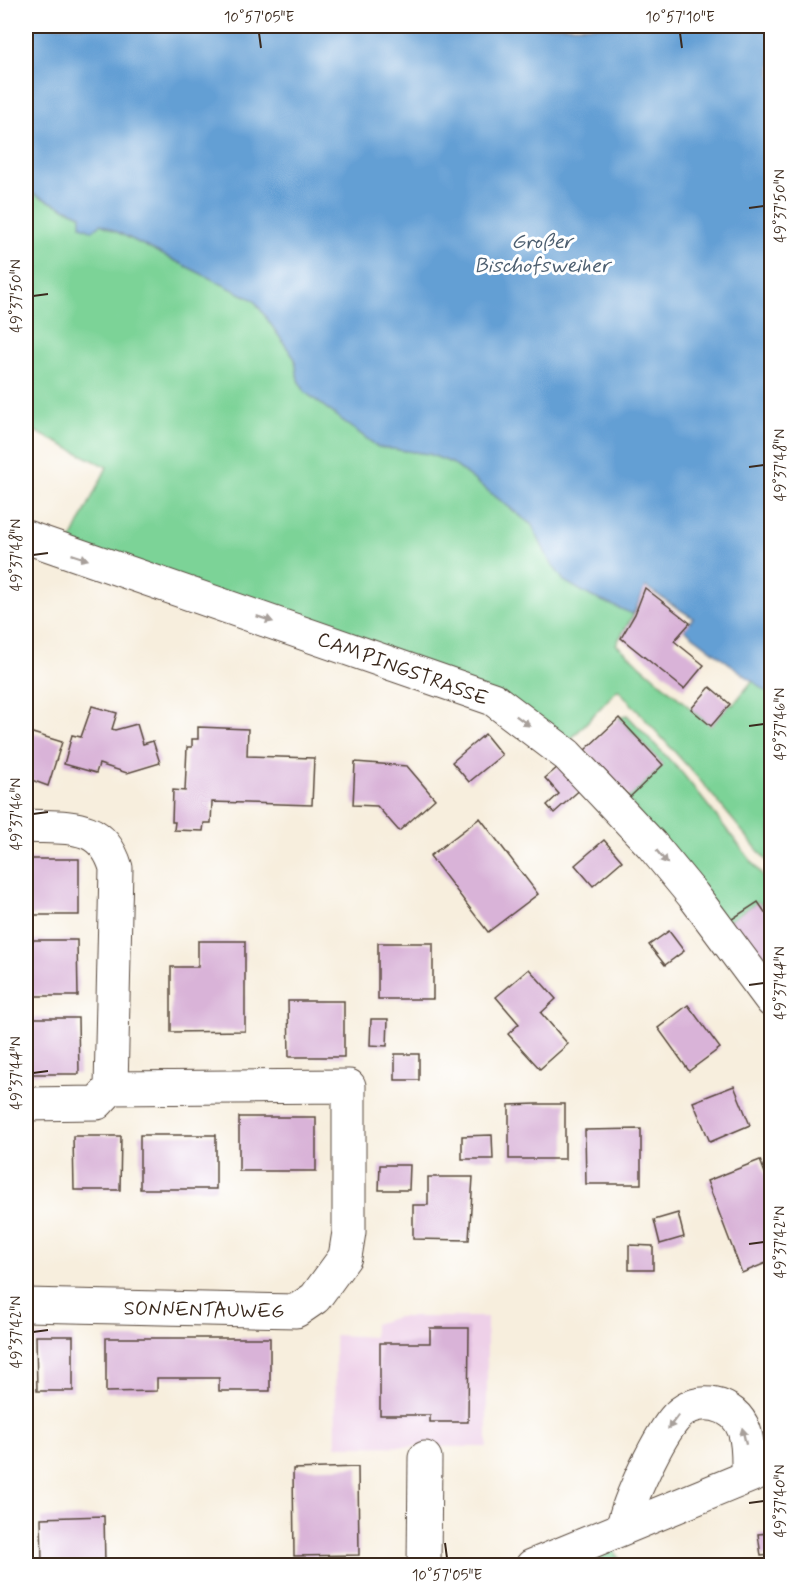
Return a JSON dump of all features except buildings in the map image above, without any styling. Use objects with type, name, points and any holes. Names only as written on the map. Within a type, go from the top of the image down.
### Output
[{"type":"street","name":"CAMPINGSTRASSE","points":[[26,537],[493,699],[567,755],[651,844],[693,895],[771,1001]]},
{"type":"street","points":[[26,826],[77,829],[97,836],[111,850],[116,868],[111,1088],[97,1103],[26,1104]]},
{"type":"street","name":"SONNENTAUWEG","points":[[26,1305],[296,1311],[315,1298],[345,1257],[350,1232],[349,1086],[111,1088]]},
{"type":"street","points":[[532,1566],[760,1472],[738,1418],[730,1411],[713,1404],[691,1407],[679,1414],[666,1433],[626,1510],[623,1527]]},
{"type":"street","points":[[424,1566],[425,1458]]},
{"type":"shaded area","points":[[397,1317],[487,1317],[487,1447],[336,1446],[335,1335],[374,1337],[374,1324]]},
{"type":"green space","points":[[26,191],[101,224],[254,300],[295,359],[298,380],[305,392],[378,447],[429,454],[452,463],[532,525],[549,560],[633,613],[638,607],[616,644],[711,726],[730,704],[733,705],[753,680],[771,695],[771,866],[699,779],[618,689],[570,740],[67,548],[107,467],[26,427]]},
{"type":"green space","points":[[627,715],[683,774],[760,872],[768,888],[761,907],[758,902],[726,923],[627,799],[663,765],[619,718]]},
{"type":"green space","points":[[614,1546],[616,1555],[625,1565],[567,1566]]},
{"type":"water","name":"Großer Bischofsweiher","points":[[26,26],[771,26],[771,695],[684,629],[693,618],[646,587],[633,614],[592,597],[564,581],[549,560],[532,525],[452,463],[429,454],[378,447],[305,392],[298,380],[295,359],[254,300],[101,224],[93,231],[81,226],[81,215],[26,191]]}]
